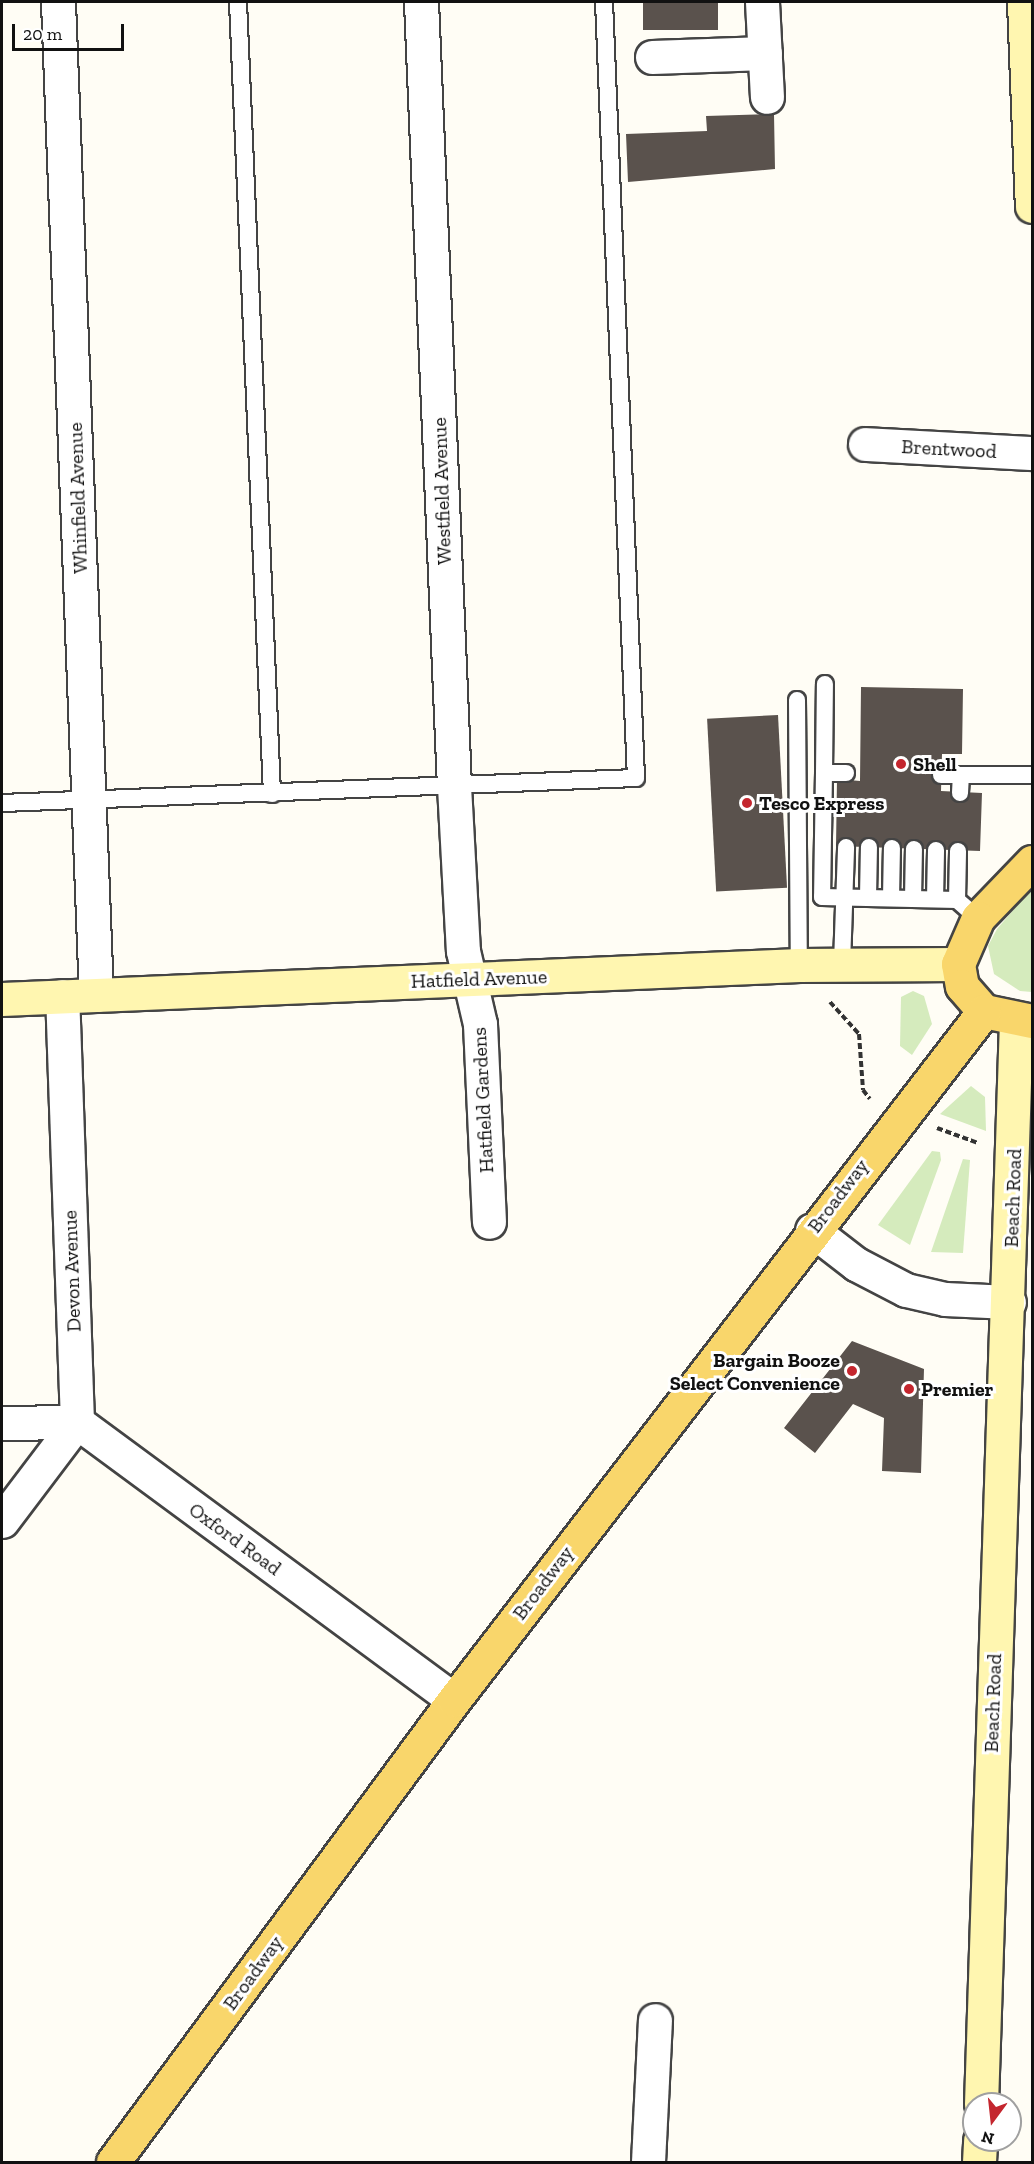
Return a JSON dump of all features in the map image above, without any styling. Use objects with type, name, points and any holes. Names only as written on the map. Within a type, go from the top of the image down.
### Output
[{"type":"main road","points":[[1024,1021],[984,1011],[962,986],[958,964],[967,909],[1032,862]]},
{"type":"main road","name":"Broadway","points":[[123,2159],[454,1700],[812,1230],[984,1011]]},
{"type":"street","name":"Whinfield Avenue","points":[[58,2],[96,995]]},
{"type":"street","name":"Westfield Avenue","points":[[421,2],[454,786],[469,979]]},
{"type":"street","points":[[762,2],[767,97]]},
{"type":"street","points":[[1024,2],[1032,206]]},
{"type":"street","points":[[652,57],[765,53]]},
{"type":"street","name":"Brentwood","points":[[865,444],[1032,453]]},
{"type":"street","name":"Hatfield Avenue","points":[[2,999],[799,965],[958,964]]},
{"type":"street","name":"Hatfield Gardens","points":[[469,979],[480,1024],[489,1222]]},
{"type":"street","name":"Devon Avenue","points":[[62,996],[77,1422]]},
{"type":"street","name":"Beach Road","points":[[981,2092],[1009,1302],[1024,1021]]},
{"type":"street","points":[[812,1230],[856,1264],[906,1290],[945,1299],[1009,1302]]},
{"type":"street","points":[[2,1423],[77,1422]]},
{"type":"street","points":[[2,1521],[77,1422]]},
{"type":"street","name":"Oxford Road","points":[[77,1422],[454,1700]]},
{"type":"street","points":[[648,2163],[656,2020]]},
{"type":"lane","points":[[238,2],[272,794]]},
{"type":"lane","points":[[2,803],[636,778],[604,2]]},
{"type":"lane","points":[[825,684],[822,897],[935,899],[967,909],[958,851]]},
{"type":"lane","points":[[797,700],[799,965]]},
{"type":"lane","points":[[824,773],[851,775]]},
{"type":"lane","points":[[941,775],[1032,775]]},
{"type":"lane","points":[[960,793],[961,775]]},
{"type":"lane","points":[[842,964],[846,847]]},
{"type":"lane","points":[[868,897],[869,847]]},
{"type":"lane","points":[[891,898],[892,848]]},
{"type":"lane","points":[[914,849],[914,898]]},
{"type":"lane","points":[[935,899],[936,850]]},
{"type":"green space","points":[[1032,888],[1032,992],[1020,991],[994,974],[988,946],[997,929]]},
{"type":"green space","points":[[913,991],[924,996],[932,1024],[912,1055],[900,1046],[901,997]]},
{"type":"green space","points":[[971,1086],[985,1097],[986,1131],[940,1114]]},
{"type":"green space","points":[[932,1151],[940,1152],[941,1160],[910,1245],[878,1225]]},
{"type":"green space","points":[[963,1159],[970,1160],[963,1253],[931,1252]]},
{"type":"building","points":[[643,2],[718,2],[718,30],[643,30]]},
{"type":"building","points":[[774,114],[775,169],[628,182],[626,134],[707,131],[706,116]]},
{"type":"building","name":"Shell","points":[[861,687],[963,689],[962,754],[942,754],[941,791],[982,793],[980,851],[836,846],[837,779],[860,781]]},
{"type":"building","name":"Tesco Express","points":[[778,715],[787,888],[716,891],[707,719]]},
{"type":"building","points":[[852,1341],[924,1369],[921,1473],[882,1471],[884,1418],[853,1404],[815,1453],[784,1428]]},
{"type":"place","name":"Shell","points":[[901,764]]},
{"type":"place","name":"Tesco Express","points":[[747,803]]},
{"type":"place","name":"Bargain Booze Select Convenience","points":[[852,1371]]},
{"type":"place","name":"Premier","points":[[909,1389]]}]
